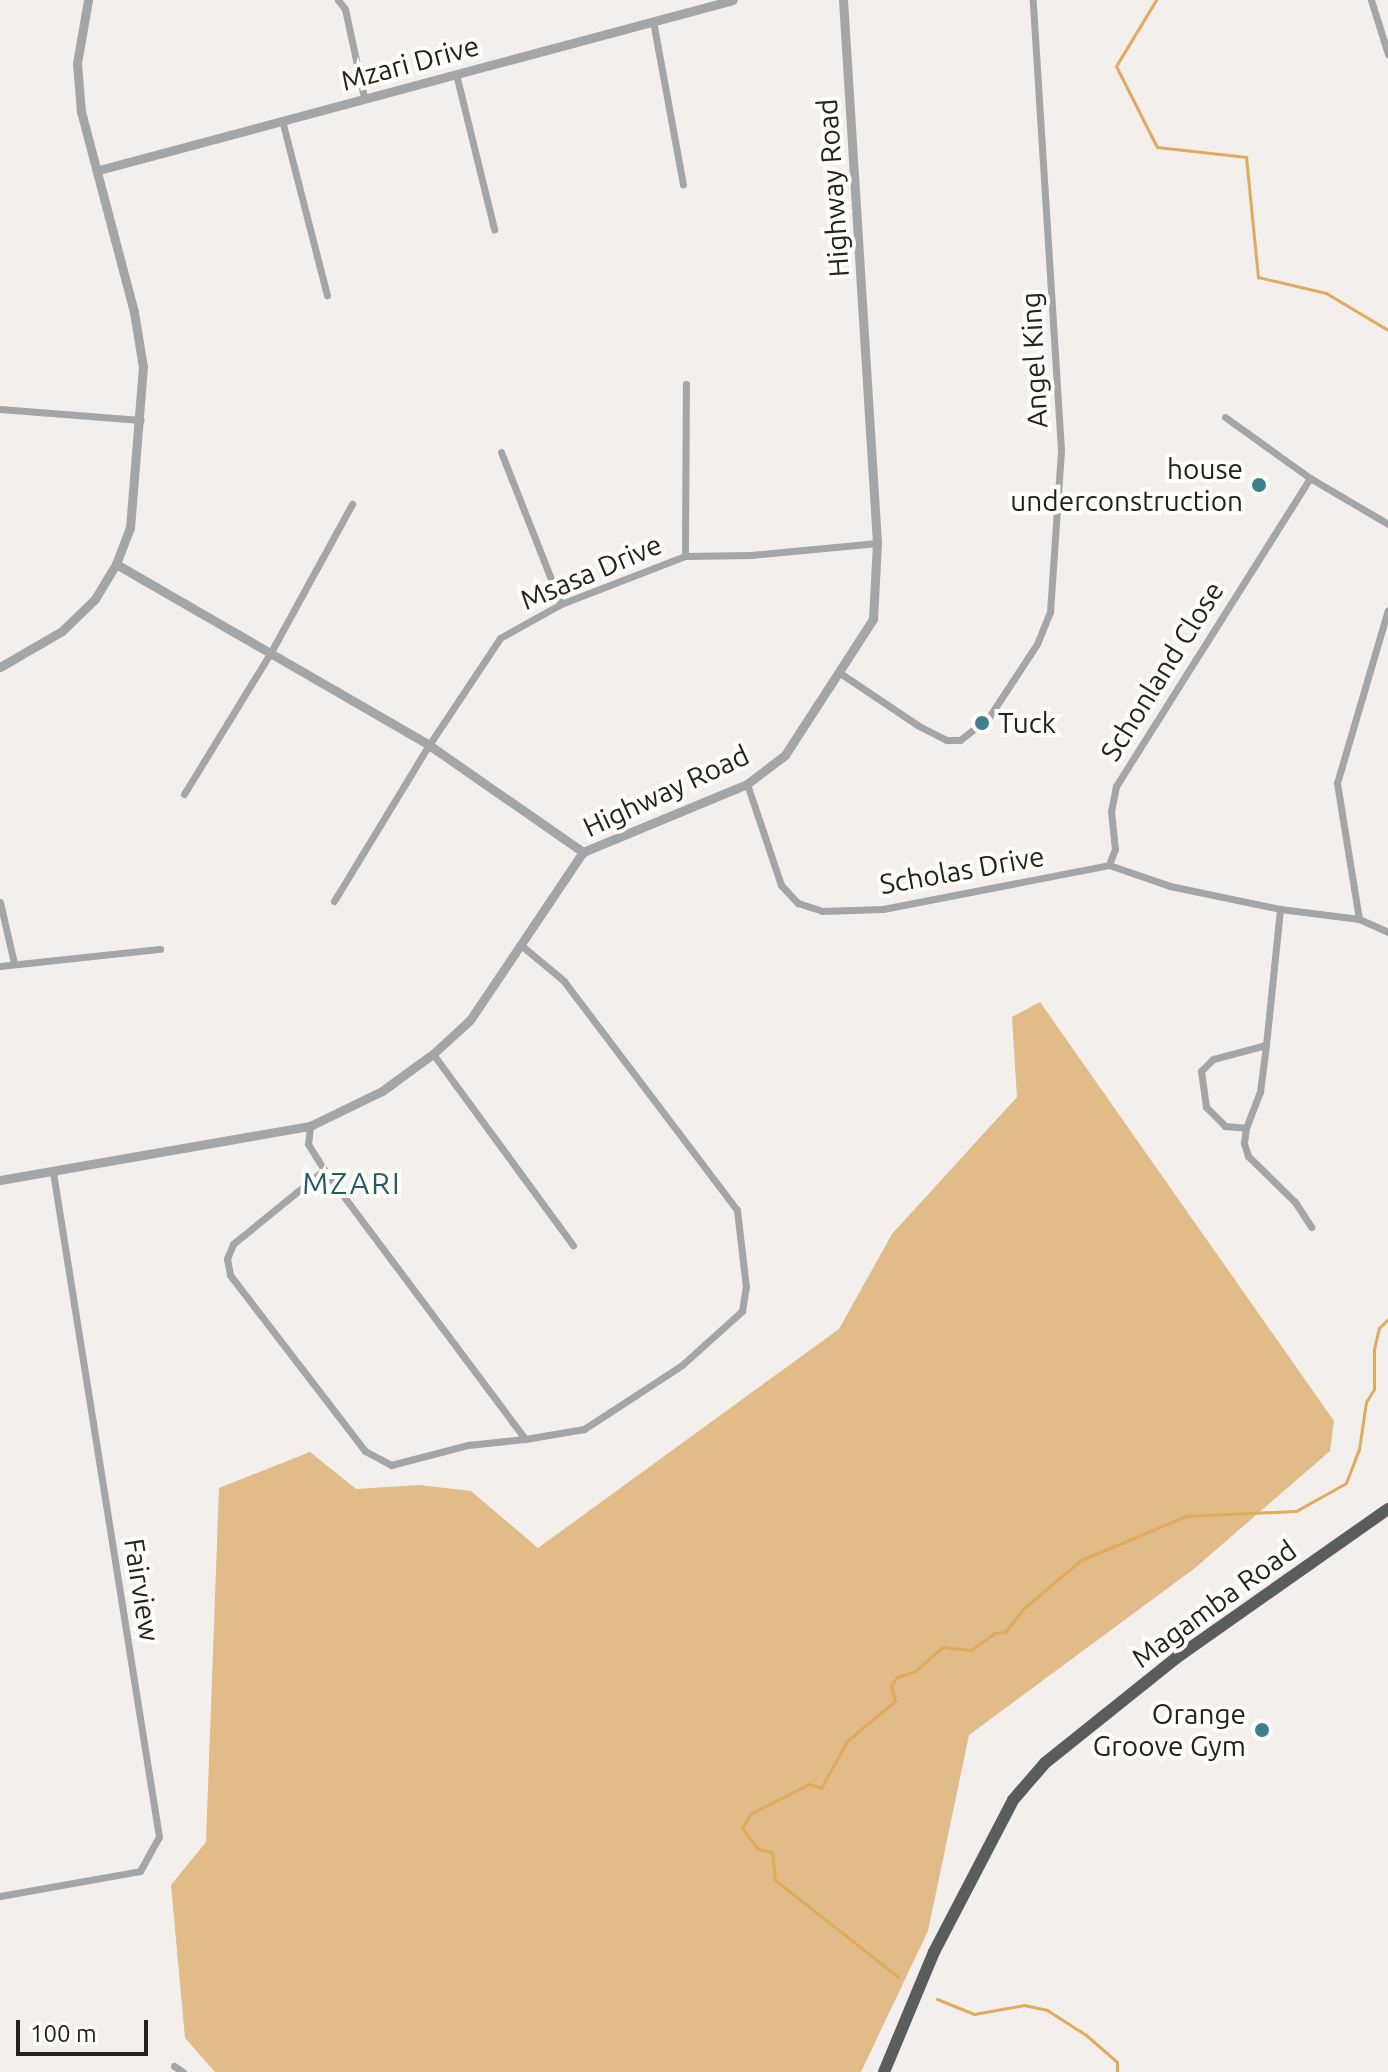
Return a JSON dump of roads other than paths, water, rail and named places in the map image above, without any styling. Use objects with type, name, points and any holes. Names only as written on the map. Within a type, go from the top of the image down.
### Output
[{"type":"highway","name":"Magamba Road","points":[[884,2072],[934,1952],[1013,1800],[1045,1763],[1176,1658],[1388,1509]]},
{"type":"street","points":[[0,667],[62,631],[95,599],[116,564],[130,528],[143,367],[134,312],[99,170],[81,112],[77,63],[88,0]]},
{"type":"street","points":[[338,0],[345,9],[364,97]]},
{"type":"street","name":"Mzari Drive","points":[[99,170],[733,0]]},
{"type":"street","name":"Highway Road","points":[[0,1180],[310,1126],[382,1091],[433,1054],[470,1020],[583,852],[747,784],[785,755],[873,619],[877,543],[843,0]]},
{"type":"street","name":"Angel King","points":[[840,673],[919,726],[947,740],[960,740],[989,717],[1037,644],[1050,612],[1061,450],[1033,0]]},
{"type":"street","points":[[1371,0],[1388,54]]},
{"type":"street","points":[[653,21],[683,184]]},
{"type":"street","points":[[456,74],[494,229]]},
{"type":"street","points":[[282,120],[327,295]]},
{"type":"street","points":[[685,556],[686,384]]},
{"type":"street","points":[[0,409],[141,420]]},
{"type":"street","points":[[1225,417],[1310,478],[1388,524]]},
{"type":"street","points":[[501,452],[561,604]]},
{"type":"street","name":"Schonland Close","points":[[1109,865],[1115,849],[1111,811],[1116,786],[1310,478]]},
{"type":"street","points":[[184,794],[271,652],[352,504]]},
{"type":"street","name":"Msasa Drive","points":[[334,901],[429,745],[500,638],[561,604],[685,556],[751,555],[877,543]]},
{"type":"street","points":[[116,564],[429,745],[583,852]]},
{"type":"street","points":[[1359,919],[1337,783],[1388,610]]},
{"type":"street","name":"Scholas Drive","points":[[747,784],[781,885],[798,903],[822,911],[883,909],[1109,865]]},
{"type":"street","points":[[1109,865],[1170,886],[1280,909],[1359,919],[1388,932]]},
{"type":"street","points":[[0,902],[14,963]]},
{"type":"street","points":[[1280,909],[1260,1092],[1246,1128],[1244,1143],[1248,1156],[1295,1202],[1311,1227]]},
{"type":"street","points":[[324,1170],[233,1244],[227,1259],[230,1275],[365,1451],[391,1465],[468,1445],[584,1429],[682,1365],[742,1311],[746,1287],[737,1210],[564,981],[522,946]]},
{"type":"street","points":[[0,966],[160,949]]},
{"type":"street","points":[[1246,1128],[1225,1126],[1206,1107],[1201,1071],[1213,1059],[1266,1045]]},
{"type":"street","points":[[433,1054],[573,1245]]},
{"type":"street","points":[[310,1126],[308,1144],[324,1170],[525,1439]]},
{"type":"street","name":"Fairview","points":[[0,1896],[140,1871],[159,1837],[53,1172]]},
{"type":"street","points":[[174,2066],[183,2072]]},
{"type":"waterway","points":[[1156,0],[1116,66],[1157,147],[1246,157],[1258,277],[1326,293],[1388,330]]},
{"type":"waterway","points":[[898,1977],[775,1880],[772,1852],[758,1849],[742,1828],[750,1814],[809,1784],[821,1788],[847,1741],[895,1701],[891,1686],[897,1677],[915,1671],[943,1647],[971,1650],[994,1633],[1005,1632],[1024,1608],[1081,1560],[1186,1516],[1296,1511],[1346,1483],[1359,1449],[1366,1402],[1374,1389],[1374,1349],[1379,1328],[1388,1319]]},
{"type":"waterway","points":[[937,1999],[974,2014],[1024,2005],[1047,2010],[1086,2035],[1117,2062],[1117,2072]]},
{"type":"place","name":"house underconstruction","points":[[1259,485]]},
{"type":"place","name":"Tuck","points":[[982,723]]},
{"type":"place","name":"Orange Groove Gym","points":[[1262,1730]]},
{"type":"district","name":"MZARI","points":[[352,1183]]}]
